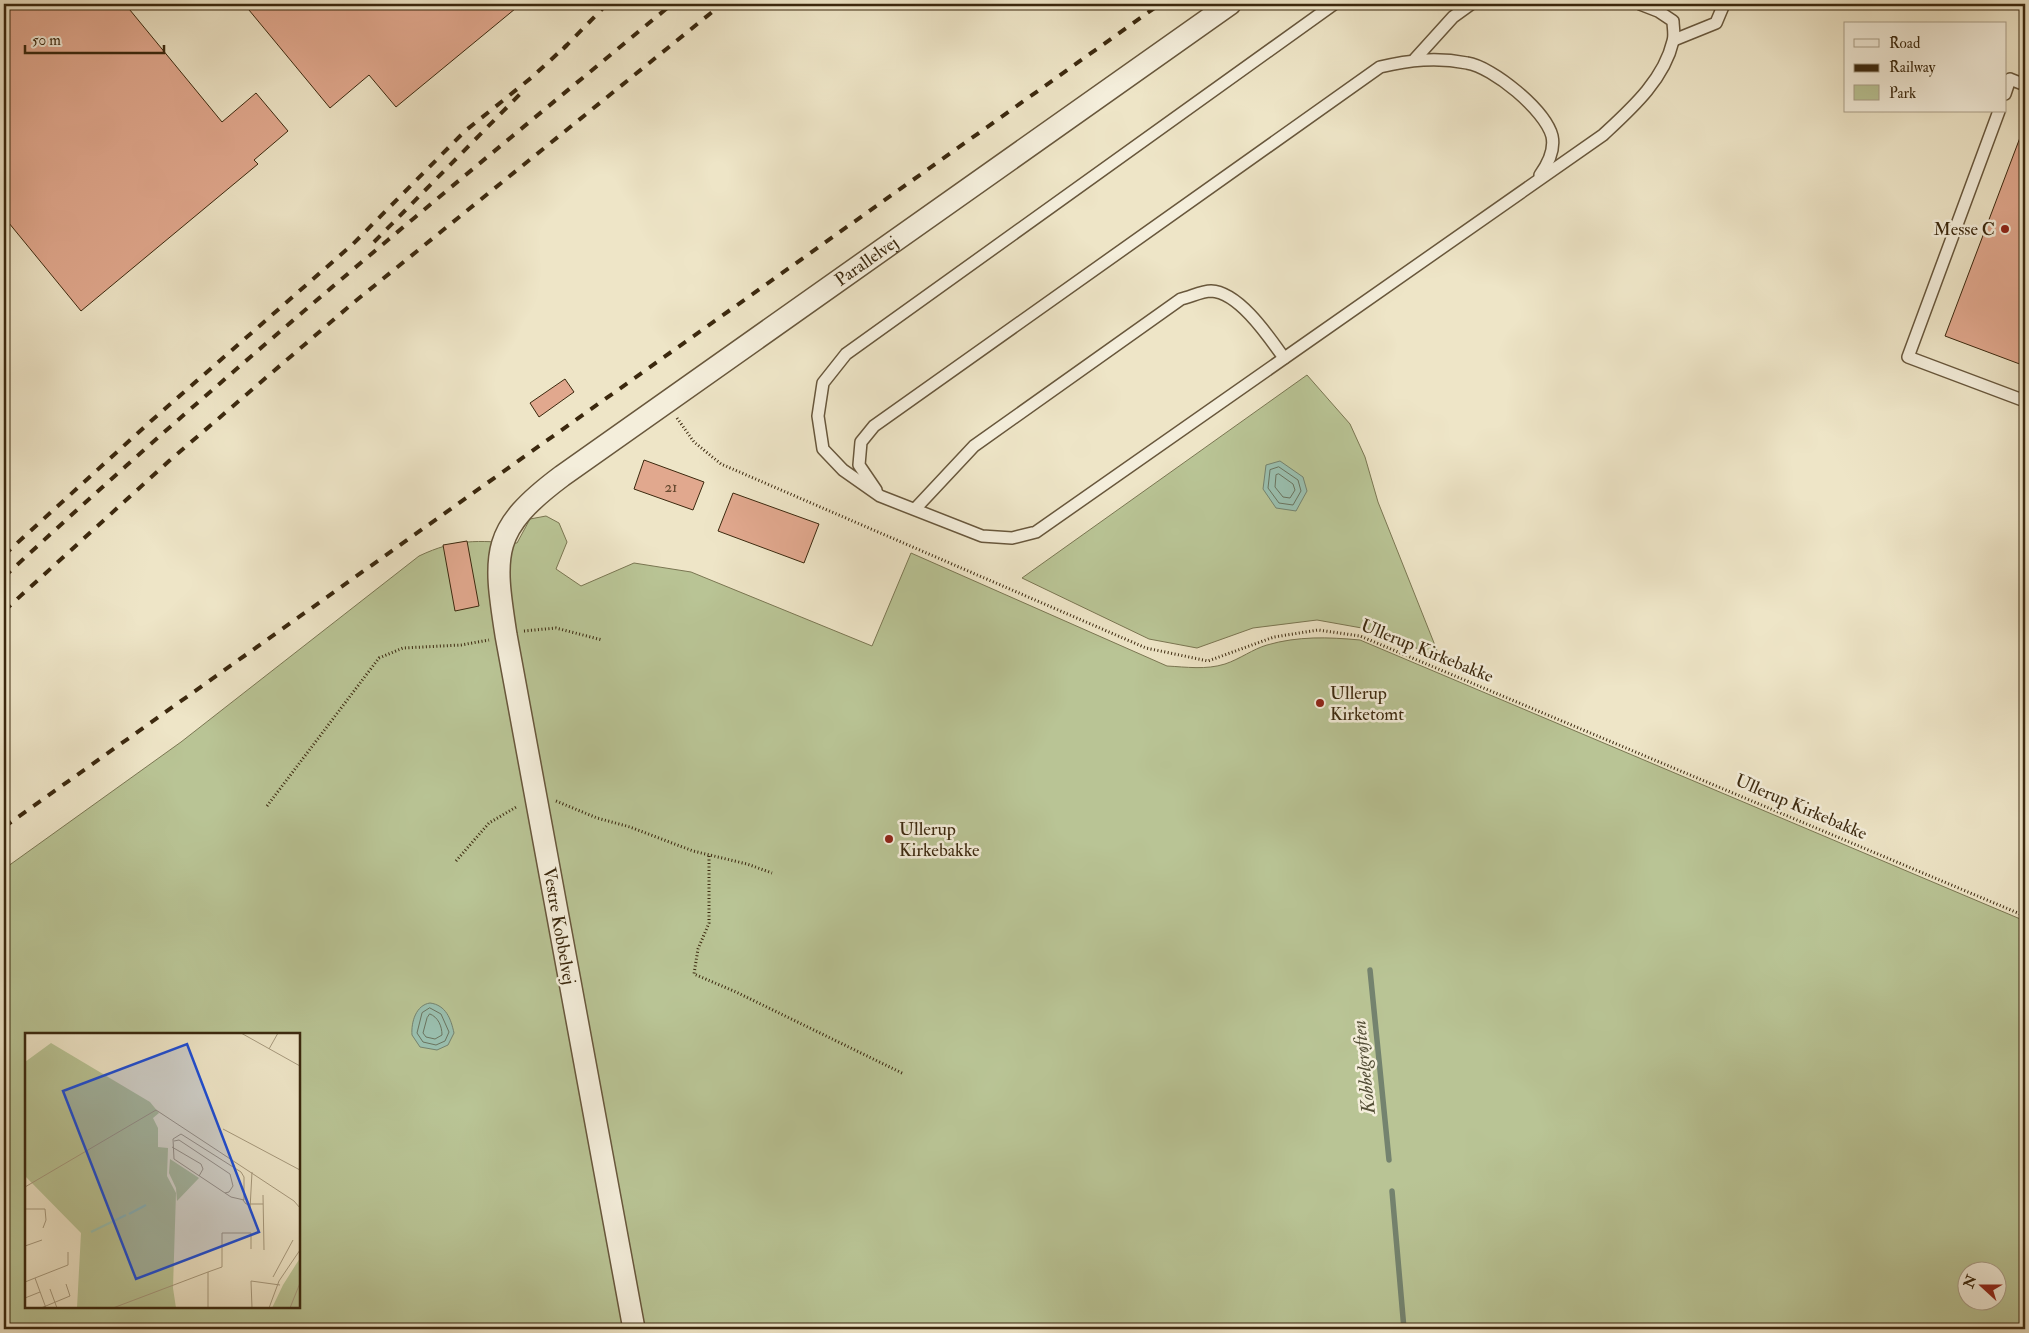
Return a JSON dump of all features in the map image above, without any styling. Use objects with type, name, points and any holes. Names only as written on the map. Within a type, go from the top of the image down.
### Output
[{"type":"street","name":"Parallelvej","points":[[511,523],[536,495],[1230,4]]},
{"type":"street","name":"Vestre Kobbelvej","points":[[511,523],[504,538],[499,565],[506,635],[634,1329]]},
{"type":"lane","points":[[1334,4],[846,354],[823,383],[818,416],[823,449],[843,470],[880,496],[982,536],[1012,538],[1036,532],[1603,135],[1640,100],[1662,67],[1674,40],[1673,21],[1658,10],[1640,4]]},
{"type":"lane","points":[[1415,59],[1454,17],[1471,4]]},
{"type":"lane","points":[[1674,40],[1716,23],[1724,4]]},
{"type":"lane","points":[[880,496],[858,465],[861,442],[874,426],[1380,66],[1415,59],[1469,63],[1507,83],[1538,110],[1552,137],[1550,160],[1536,182]]},
{"type":"lane","points":[[2006,91],[2010,80],[2025,85]]},
{"type":"lane","points":[[1999,112],[1908,356],[2025,401]]},
{"type":"lane","points":[[915,509],[974,446],[1180,299],[1211,291],[1236,301],[1261,326],[1284,358]]},
{"type":"path","name":"Ullerup Kirkebakke","points":[[667,402],[694,442],[721,464],[1146,648],[1208,660],[1274,637],[1318,630],[1360,636],[2025,916]]},
{"type":"path","points":[[267,806],[375,663],[384,654],[403,648],[461,645],[536,628],[556,628],[602,640]]},
{"type":"path","points":[[456,860],[480,832],[498,816],[516,806],[536,802],[562,802],[597,818],[709,856],[747,864],[772,873]]},
{"type":"path","points":[[709,856],[709,923],[698,949],[694,974],[736,992],[904,1074]]},
{"type":"green space","points":[[1307,375],[1350,424],[1365,457],[1378,502],[1440,658],[1373,630],[1317,620],[1253,628],[1197,648],[1149,639],[1022,578]]},
{"type":"green space","points":[[546,516],[559,523],[567,542],[556,569],[581,586],[634,563],[691,572],[872,646],[911,553],[1167,666],[1196,668],[1218,666],[1262,647],[1290,640],[1325,638],[1360,640],[2025,921],[2025,1329],[4,1329],[4,869],[181,742],[419,556],[456,543],[478,541],[517,543],[530,519]]},
{"type":"water","points":[[1280,461],[1303,477],[1307,491],[1296,511],[1276,508],[1263,489],[1266,465]]},
{"type":"water","points":[[430,1003],[436,1004],[444,1010],[454,1033],[448,1045],[437,1050],[420,1047],[412,1035],[415,1015],[421,1007]]},
{"type":"building","points":[[4,4],[125,4],[222,122],[256,93],[288,131],[254,160],[258,164],[81,311],[4,217]]},
{"type":"building","points":[[244,4],[521,4],[396,107],[369,75],[330,108]]},
{"type":"building","name":"Messe C","points":[[2025,127],[2025,366],[1945,336]]},
{"type":"building","points":[[565,379],[574,392],[539,417],[530,403]]},
{"type":"building","points":[[644,460],[704,482],[693,510],[634,489]]},
{"type":"building","points":[[733,493],[819,524],[804,563],[718,531]]},
{"type":"building","points":[[467,541],[479,606],[455,611],[443,545]]},
{"type":"waterway","name":"Kobbelgrøften","points":[[1370,970],[1389,1160]]},
{"type":"waterway","name":"Kobbelgrøften","points":[[1392,1191],[1404,1329]]},
{"type":"railway","points":[[563,49],[607,4]]},
{"type":"railway","points":[[4,577],[167,429],[250,357],[672,4]]},
{"type":"railway","points":[[4,611],[169,461],[353,303],[722,4]]},
{"type":"railway","points":[[4,827],[1160,4]]},
{"type":"railway","points":[[4,555],[151,421],[353,244],[465,131],[531,78],[567,45]]},
{"type":"railway","points":[[374,242],[525,89]]},
{"type":"place","name":"Messe C","points":[[2005,229]]},
{"type":"place","name":"Ullerup Kirketomt","points":[[1320,703]]},
{"type":"place","name":"Ullerup Kirkebakke","points":[[889,839]]}]
